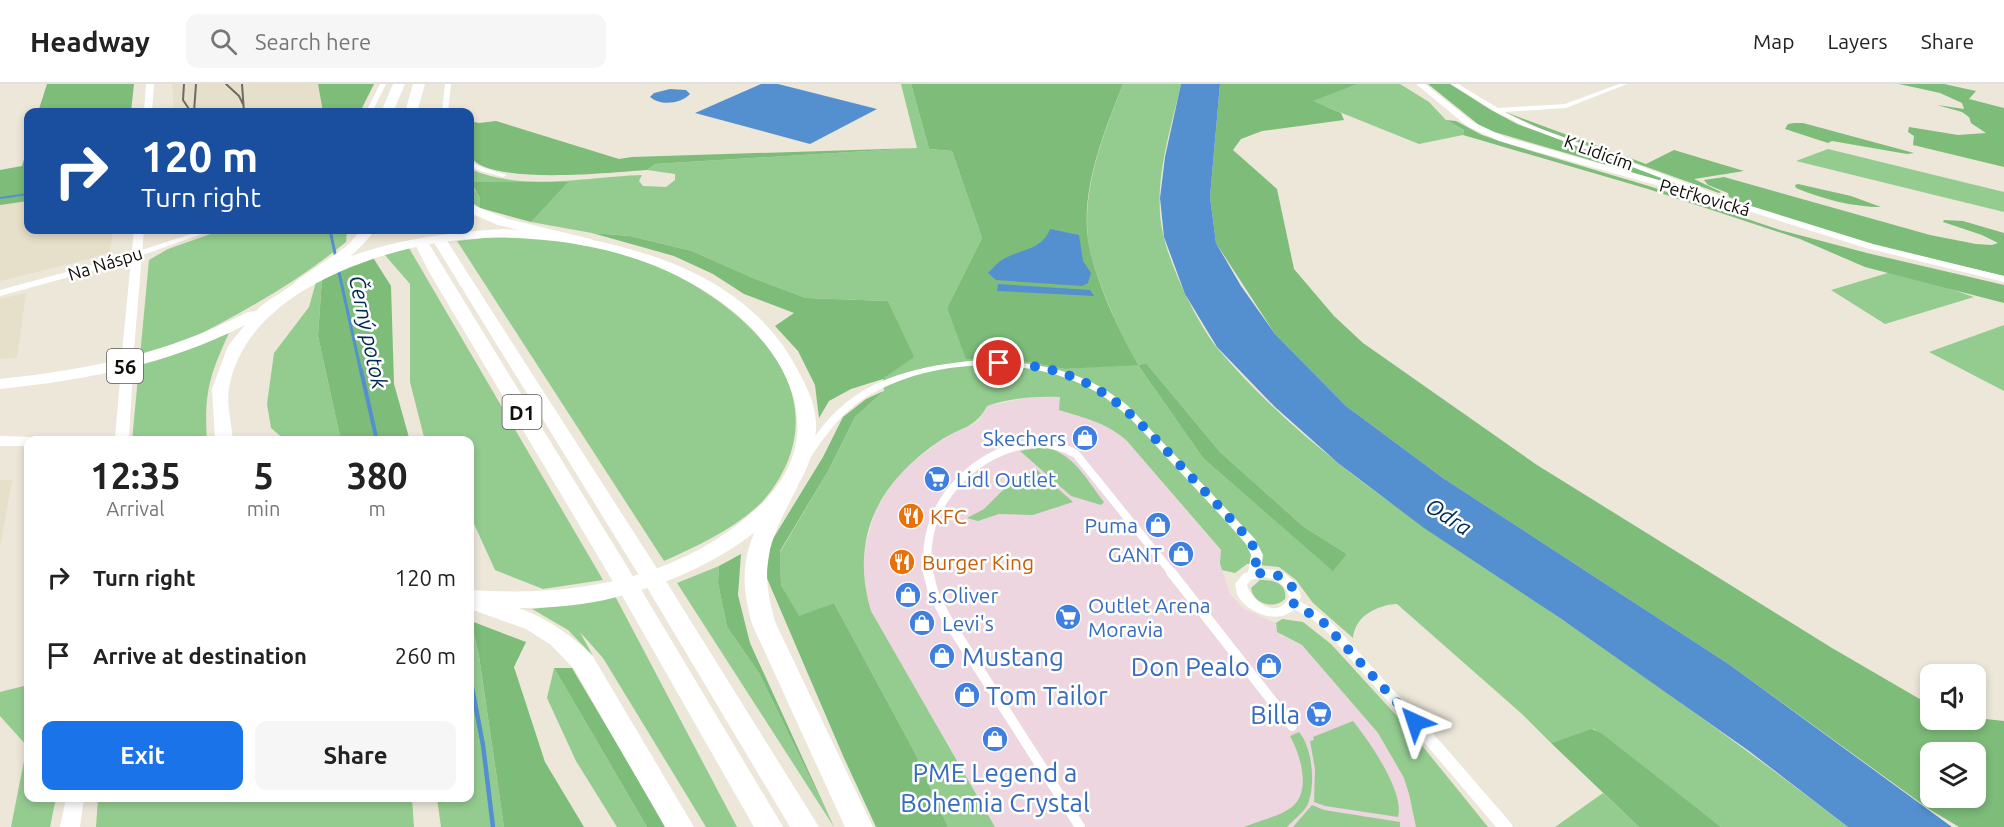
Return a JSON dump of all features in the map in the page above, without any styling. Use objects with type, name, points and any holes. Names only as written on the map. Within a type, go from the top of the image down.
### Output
[{"type":"highway","points":[[389,108],[399,84]]},
{"type":"highway","points":[[399,108],[406,84]]},
{"type":"highway","points":[[412,108],[419,84]]},
{"type":"highway","points":[[422,108],[421,96],[425,84]]},
{"type":"highway","points":[[474,210],[502,222],[638,256],[684,273],[733,303],[761,328],[785,359],[802,395],[807,428],[794,476],[761,536],[755,554],[752,576],[756,601],[764,624],[859,827]]},
{"type":"highway","name":"56","points":[[0,384],[100,371],[172,352],[216,334],[272,304],[302,284],[370,255],[436,239],[509,233],[586,242]]},
{"type":"highway","points":[[302,284],[352,249],[365,234]]},
{"type":"highway","name":"D1","points":[[428,237],[652,578],[806,827]]},
{"type":"highway","name":"D1","points":[[428,237],[443,282],[627,586],[769,827]]},
{"type":"highway","name":"56","points":[[223,436],[219,398],[224,372],[240,337],[272,304]]},
{"type":"highway","points":[[0,441],[24,441]]},
{"type":"highway","points":[[474,600],[507,602],[584,597],[612,591],[677,570],[729,541],[772,506],[794,476]]},
{"type":"highway","points":[[474,601],[534,623],[559,639],[583,662],[680,827]]},
{"type":"street","points":[[148,108],[150,84]]},
{"type":"street","points":[[371,108],[383,84]]},
{"type":"street","points":[[445,108],[448,84]]},
{"type":"street","name":"Petřkovická","points":[[1420,84],[1463,119],[1494,136],[1749,208],[1860,243],[2004,279]]},
{"type":"street","name":"K Lidicím","points":[[1454,84],[1496,110],[1526,125],[1749,208]]},
{"type":"street","points":[[1462,84],[1482,97],[1480,100]]},
{"type":"street","points":[[1496,110],[1566,106],[1623,84]]},
{"type":"street","points":[[474,166],[503,175]]},
{"type":"street","points":[[122,436],[139,234]]},
{"type":"street","name":"Na Náspu","points":[[0,293],[136,255],[197,234]]},
{"type":"street","points":[[794,476],[834,417],[859,398],[891,381],[934,370],[974,364],[1009,363],[1047,369],[1097,387],[1139,421],[1251,542],[1257,555],[1254,574]]},
{"type":"street","points":[[1080,827],[991,691],[932,591],[927,559],[927,538],[941,503],[954,485],[980,463],[996,454],[1032,442],[1058,445],[1076,454],[1292,726]]},
{"type":"street","points":[[1268,573],[1286,580],[1294,590],[1293,603],[1286,609],[1276,611],[1264,610],[1250,604],[1242,595],[1241,587],[1245,579],[1254,574],[1268,573]]},
{"type":"street","points":[[1293,603],[1316,616],[1330,628],[1440,751],[1504,827]]},
{"type":"street","points":[[70,827],[74,802]]},
{"type":"shaded area","points":[[172,84],[318,84],[322,108],[174,108]]},
{"type":"shaded area","points":[[24,202],[24,234],[112,234],[110,251],[93,258],[0,281],[0,205]]},
{"type":"shaded area","points":[[26,293],[17,358],[0,359],[0,299]]},
{"type":"shaded area","name":"Outlet Arena Moravia","points":[[1031,397],[1060,397],[1062,411],[1097,421],[1127,441],[1221,551],[1221,566],[1230,594],[1244,609],[1276,623],[1275,627],[1282,636],[1302,645],[1378,733],[1404,778],[1416,827],[995,827],[871,611],[865,589],[863,553],[875,512],[891,485],[906,467],[946,437],[979,421],[987,406]]},
{"type":"shaded area","points":[[0,480],[12,480],[0,548]]},
{"type":"green space","points":[[47,84],[134,84],[131,108],[39,108]]},
{"type":"green space","points":[[318,84],[374,84],[362,108],[322,108]]},
{"type":"green space","points":[[901,84],[911,84],[929,149],[952,151],[982,238],[947,308],[967,359],[1017,360],[1065,369],[1137,364],[1109,306],[1097,276],[1089,245],[1087,225],[1091,183],[1108,122],[1123,84],[1181,84],[1167,141],[1161,180],[1161,219],[1164,238],[1179,280],[1194,311],[1218,349],[1295,427],[1380,495],[1633,669],[1848,827],[1721,827],[1594,729],[1551,743],[1522,714],[1397,604],[1368,613],[1358,624],[1353,638],[1313,603],[1296,580],[1279,567],[1247,564],[1235,573],[1222,570],[1221,550],[1127,441],[1103,425],[1059,410],[1060,397],[1032,397],[987,406],[973,423],[941,440],[919,456],[886,493],[874,513],[867,535],[864,559],[865,584],[871,611],[995,827],[948,827],[914,751],[834,603],[798,617],[781,585],[780,552],[828,471],[855,417],[884,391],[883,379],[913,357],[888,301],[806,298],[692,251],[630,236],[592,233],[531,222],[567,182],[474,183],[474,170],[490,176],[533,182],[642,175],[639,181],[643,186],[666,187],[675,180],[675,174],[647,170],[655,164],[917,148]],"holes":[[[1146,363],[1220,452],[1304,527],[1347,554],[1333,570],[1203,458],[1138,365]]]},
{"type":"green space","points":[[911,84],[1123,84],[1095,163],[1087,204],[1087,225],[1089,245],[1103,291],[1138,365],[1065,369],[1017,360],[966,359],[947,308],[982,238],[952,151],[929,149]]},
{"type":"green space","points":[[1220,84],[1358,84],[1313,101],[1341,113],[1344,120],[1262,131],[1241,139],[1233,150],[1277,189],[1294,269],[1334,316],[1363,343],[1537,465],[1832,648],[1920,699],[1920,730],[1986,730],[1986,719],[2004,721],[2004,827],[1959,827],[1928,808],[1986,808],[1986,742],[1920,742],[1920,802],[1730,665],[1443,478],[1346,406],[1275,334],[1216,243],[1210,197]]},
{"type":"green space","points":[[1358,84],[1400,84],[1429,102],[1446,120],[1464,130],[1463,135],[1419,144],[1312,101]]},
{"type":"green space","points":[[1428,84],[1450,84],[1517,124],[1723,199],[1491,131],[1479,125]]},
{"type":"green space","points":[[1899,84],[1944,84],[1976,91],[1969,99],[2004,108],[2004,167],[1913,145],[1914,136],[1908,132],[1909,127],[1958,135],[1986,133],[1971,123],[1969,117],[1962,112],[1937,105],[1964,109],[1962,103],[1940,93]]},
{"type":"green space","points":[[1505,112],[1646,164],[1674,150],[1744,171],[1694,179],[1721,192],[1719,193],[1541,129]]},
{"type":"green space","points":[[1446,120],[1456,121],[1482,135],[1515,146],[1652,187],[1780,230],[2004,285],[2004,303],[1865,267],[1800,239],[1648,189],[1463,135],[1464,130]]},
{"type":"green space","points":[[496,121],[619,159],[917,148],[655,164],[647,170],[609,173],[526,174],[502,172],[482,166],[474,159],[474,122]]},
{"type":"green space","points":[[1803,123],[1914,153],[1907,154],[1832,141],[1828,143],[1785,129],[1788,124]]},
{"type":"green space","points":[[1828,149],[2004,192],[2004,212],[1796,161]]},
{"type":"green space","points":[[24,159],[24,202],[0,205],[0,170],[22,166]]},
{"type":"green space","points":[[1724,177],[1930,235],[1976,244],[1998,243],[1943,222],[1944,220],[1963,221],[2004,233],[2004,276],[1865,242],[1795,222],[1729,197],[1728,193],[1708,185],[1704,180]]},
{"type":"green space","points":[[474,182],[568,182],[531,222],[480,208],[480,198],[474,187]]},
{"type":"green space","points":[[1795,185],[1851,196],[1881,207],[1860,206],[1816,196],[1796,188]]},
{"type":"green space","points":[[474,188],[480,198],[480,208],[474,204]]},
{"type":"green space","points":[[592,233],[630,236],[692,251],[806,298],[888,301],[914,357],[883,379],[851,389],[829,401],[819,418],[815,385],[798,351],[775,326],[794,313],[744,294],[713,274],[674,256]]},
{"type":"green space","points":[[211,234],[347,234],[346,242],[307,272],[179,345],[181,352],[229,333],[209,386],[206,410],[207,436],[132,436],[149,260],[168,249]]},
{"type":"green space","points":[[494,237],[535,238],[576,243],[635,258],[681,278],[736,314],[759,337],[778,363],[791,390],[796,420],[791,452],[786,466],[775,486],[761,503],[727,529],[664,561],[457,241]]},
{"type":"green space","points":[[409,248],[603,580],[543,589],[495,570],[474,524],[474,436],[424,436],[410,382],[410,284],[384,254]]},
{"type":"green space","points":[[372,256],[391,286],[394,384],[409,436],[340,436],[318,336],[322,278]]},
{"type":"green space","points":[[1891,272],[1974,297],[1885,324],[1831,290]]},
{"type":"green space","points":[[322,278],[318,336],[340,436],[280,436],[271,428],[267,404],[274,353],[309,307],[316,282]]},
{"type":"green space","points":[[2004,325],[2004,391],[1929,352]]},
{"type":"green space","points":[[1146,363],[1220,452],[1304,527],[1347,554],[1333,571],[1203,458],[1138,365]]},
{"type":"green space","points":[[884,391],[855,417],[828,471],[780,551],[781,585],[799,616],[834,603],[914,751],[948,827],[876,827],[766,576],[771,542],[823,457],[843,417],[866,399]]},
{"type":"green space","points":[[1043,447],[1063,454],[1071,461],[1104,502],[1101,505],[1071,496],[1020,451]]},
{"type":"green space","points":[[1036,469],[1073,502],[1033,515],[999,514],[978,521],[967,518],[984,509],[1009,484]]},
{"type":"green space","points":[[741,554],[738,595],[750,643],[834,827],[759,673],[727,627],[718,583],[719,566]]},
{"type":"green space","points":[[719,566],[718,583],[727,627],[759,673],[834,827],[677,583]]},
{"type":"green space","points":[[1260,580],[1270,580],[1282,586],[1285,599],[1270,605],[1256,598],[1251,588]]},
{"type":"green space","points":[[615,596],[737,827],[706,827],[603,658],[580,632],[593,656],[568,630],[532,609],[592,602]]},
{"type":"green space","points":[[1282,619],[1303,622],[1331,644],[1407,727],[1488,827],[1416,827],[1404,778],[1378,733],[1302,645],[1277,632],[1276,623]]},
{"type":"green space","points":[[474,622],[526,642],[514,667],[545,762],[584,827],[504,827]]},
{"type":"green space","points":[[474,634],[504,827],[441,827],[438,802],[474,802]]},
{"type":"green space","points":[[554,668],[647,827],[617,827],[576,761],[547,698]]},
{"type":"green space","points":[[554,668],[572,668],[666,827],[647,827]]},
{"type":"green space","points":[[24,686],[24,743],[0,716],[0,692]]},
{"type":"green space","points":[[1353,721],[1368,741],[1391,781],[1399,807],[1398,817],[1325,806],[1314,802],[1315,769],[1310,741],[1314,740],[1313,737]]},
{"type":"green space","points":[[1592,729],[1601,733],[1721,827],[1639,827],[1551,743]]},
{"type":"green space","points":[[1299,732],[1304,739],[1312,768],[1312,789],[1307,806],[1287,827],[1244,827],[1282,813],[1298,800],[1302,792],[1302,772],[1290,736]]},
{"type":"green space","points":[[24,761],[24,802],[55,802],[50,827],[11,827]]},
{"type":"green space","points":[[1603,793],[1639,827],[1555,827]]},
{"type":"green space","points":[[98,802],[412,802],[414,827],[96,827]]},
{"type":"green space","points":[[1312,805],[1324,810],[1400,822],[1400,827],[1293,827]]},
{"type":"water","points":[[761,84],[778,84],[877,109],[810,144],[695,113]]},
{"type":"water","name":"Odra","points":[[1181,84],[1220,84],[1210,197],[1216,243],[1241,286],[1275,334],[1346,406],[1443,478],[1730,665],[1920,804],[1920,808],[1926,808],[1952,827],[1848,827],[1749,751],[1560,618],[1424,528],[1338,463],[1275,407],[1217,347],[1185,294],[1164,237],[1160,198],[1165,157]]},
{"type":"water","points":[[670,89],[686,90],[690,94],[670,103],[659,102],[650,97],[654,93]]},
{"type":"water","points":[[1050,229],[1079,235],[1083,261],[1091,273],[1088,283],[1082,286],[996,280],[988,273],[1002,260],[1042,242]]},
{"type":"water","points":[[998,284],[1090,290],[1094,296],[997,291]]},
{"type":"waterway","name":"Černý potok","points":[[0,198],[24,195]]},
{"type":"waterway","name":"Černý potok","points":[[331,234],[336,258]]},
{"type":"waterway","name":"Černý potok","points":[[338,268],[361,372]]},
{"type":"waterway","name":"Černý potok","points":[[361,370],[376,436]]},
{"type":"waterway","name":"Černý potok","points":[[474,698],[483,745],[493,827]]},
{"type":"railway","points":[[184,84],[183,100],[188,108]]},
{"type":"railway","points":[[194,108],[196,84]]},
{"type":"railway","points":[[226,84],[239,96],[243,104]]},
{"type":"railway","points":[[242,84],[244,108]]},
{"type":"place","name":"Skechers","points":[[1085,438]]},
{"type":"place","name":"Lidl Outlet","points":[[937,479]]},
{"type":"place","name":"KFC","points":[[911,516]]},
{"type":"place","name":"Puma","points":[[1158,525]]},
{"type":"place","name":"GANT","points":[[1181,554]]},
{"type":"place","name":"Burger King","points":[[902,562]]},
{"type":"place","name":"s.Oliver","points":[[908,595]]},
{"type":"place","name":"Outlet Arena Moravia","points":[[1068,617]]},
{"type":"place","name":"Levi's","points":[[922,623]]},
{"type":"place","name":"Mustang","points":[[942,656]]},
{"type":"place","name":"Don Pealo","points":[[1269,666]]},
{"type":"place","name":"Tom Tailor","points":[[967,695]]},
{"type":"place","name":"Billa","points":[[1319,714]]},
{"type":"place","name":"PME Legend a Bohemia Crystal","points":[[995,739]]},
{"type":"route","points":[[999,363],[1028,365],[1066,374],[1097,387],[1117,401],[1139,421],[1251,542],[1257,555],[1254,574],[1273,574],[1290,583],[1295,594],[1293,603],[1323,622],[1415,722]]}]
